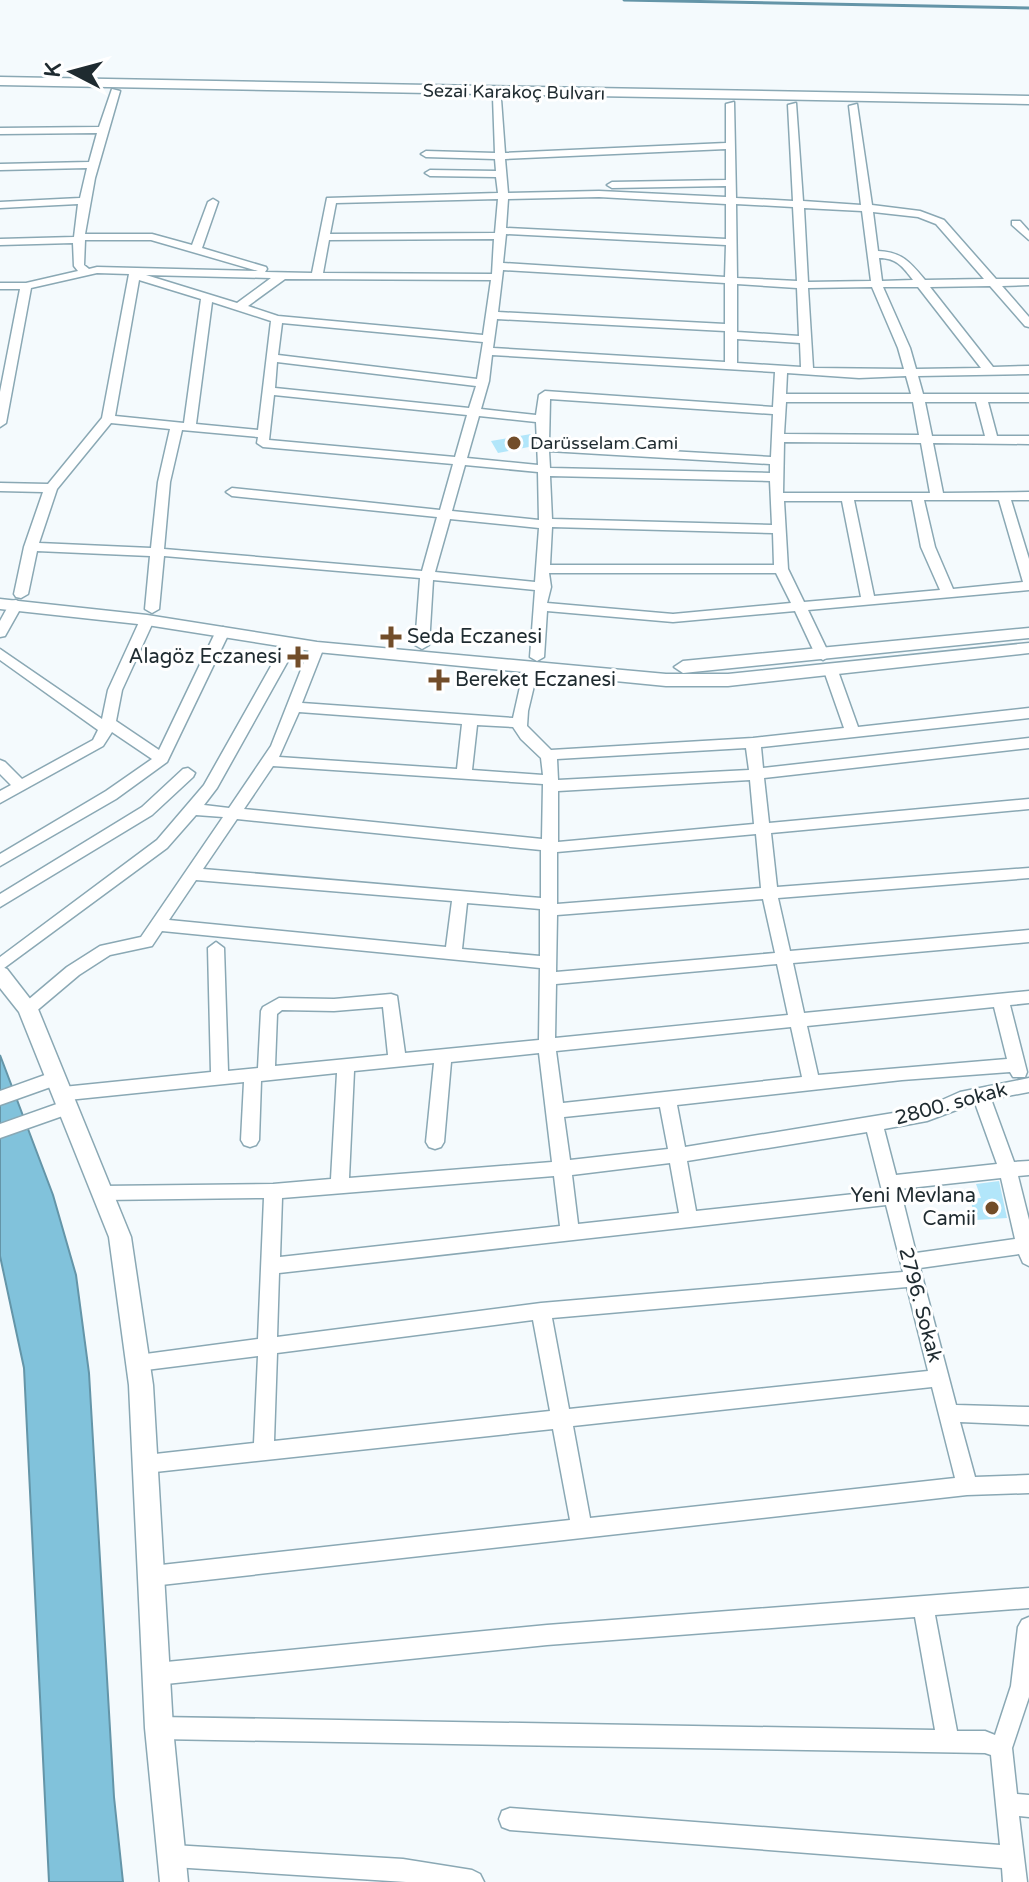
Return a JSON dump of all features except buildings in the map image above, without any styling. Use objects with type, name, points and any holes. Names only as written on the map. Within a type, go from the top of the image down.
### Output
[{"type":"main road","name":"Sezai Karakoç Bulvarı","points":[[0,81],[1029,100]]},
{"type":"main road","points":[[0,89],[1029,107]]},
{"type":"main road","points":[[0,593],[12,601],[422,645],[666,680],[728,680],[1029,633]]},
{"type":"main road","points":[[149,615],[317,647],[534,663]]},
{"type":"main road","points":[[827,663],[1029,648]]},
{"type":"main road","points":[[0,974],[28,1009],[120,1237],[138,1363],[159,1728],[174,1882]]},
{"type":"street","points":[[87,273],[79,266],[86,201],[93,165],[115,91]]},
{"type":"street","points":[[422,645],[427,576],[482,383],[498,272],[502,192],[496,99]]},
{"type":"street","points":[[731,104],[731,367]]},
{"type":"street","points":[[793,105],[807,372]]},
{"type":"street","points":[[854,106],[877,286],[918,397],[937,496]]},
{"type":"street","points":[[0,131],[104,130]]},
{"type":"street","points":[[426,154],[500,156],[729,146]]},
{"type":"street","points":[[0,167],[93,165]]},
{"type":"street","points":[[430,173],[501,174]]},
{"type":"street","points":[[317,276],[331,200],[730,183]]},
{"type":"street","points":[[502,192],[799,204],[920,214],[940,222],[1029,324]]},
{"type":"street","points":[[0,205],[86,201]]},
{"type":"street","points":[[196,249],[213,202]]},
{"type":"street","points":[[1016,223],[1029,237]]},
{"type":"street","points":[[324,237],[500,234],[731,242]]},
{"type":"street","points":[[0,242],[152,237],[257,267],[266,273]]},
{"type":"street","points":[[873,254],[901,259],[990,371]]},
{"type":"street","points":[[0,286],[26,286],[87,273],[317,276],[498,272],[877,286],[1029,282]]},
{"type":"street","points":[[130,273],[277,319],[488,345],[807,372],[1029,370]]},
{"type":"street","points":[[0,633],[51,488],[108,419],[130,273]]},
{"type":"street","points":[[238,308],[284,274]]},
{"type":"street","points":[[0,423],[5,366],[26,286]]},
{"type":"street","points":[[0,798],[98,743],[108,726],[115,690],[149,615],[159,549],[164,482],[183,426],[207,299]]},
{"type":"street","points":[[492,315],[806,340]]},
{"type":"street","points":[[277,319],[263,443],[544,471],[776,477]]},
{"type":"street","points":[[272,358],[482,383]]},
{"type":"street","points":[[781,370],[776,477],[781,569],[797,608],[827,663],[852,731]]},
{"type":"street","points":[[268,391],[542,419]]},
{"type":"street","points":[[1029,398],[918,397],[779,404],[545,395],[542,419],[546,524],[543,607],[534,663],[519,723],[522,732],[548,755],[753,743],[1029,713]]},
{"type":"street","points":[[981,397],[992,440]]},
{"type":"street","points":[[108,419],[264,434]]},
{"type":"street","points":[[777,438],[1029,440]]},
{"type":"street","points":[[543,447],[777,461]]},
{"type":"street","points":[[0,487],[51,488]]},
{"type":"street","points":[[232,492],[546,524],[778,529]]},
{"type":"street","points":[[847,496],[868,599]]},
{"type":"street","points":[[917,496],[928,547],[948,593]]},
{"type":"street","points":[[543,607],[673,618],[1029,583],[1004,496]]},
{"type":"street","points":[[777,497],[1029,496]]},
{"type":"street","points":[[31,547],[159,549],[544,587]]},
{"type":"street","points":[[545,569],[781,569]]},
{"type":"street","points":[[0,861],[111,795],[162,759],[223,631]]},
{"type":"street","points":[[0,965],[162,844],[210,788],[291,643]]},
{"type":"street","points":[[28,1009],[106,950],[146,942],[236,816],[278,747],[317,647]]},
{"type":"street","points":[[0,653],[162,759]]},
{"type":"street","points":[[292,707],[519,723]]},
{"type":"street","points":[[464,775],[470,720]]},
{"type":"street","points":[[753,743],[769,893],[812,1085]]},
{"type":"street","points":[[269,761],[549,783],[757,774],[1029,743]]},
{"type":"street","points":[[548,755],[547,1046],[570,1233]]},
{"type":"street","points":[[0,765],[21,787]]},
{"type":"street","points":[[0,901],[147,811],[188,773]]},
{"type":"street","points":[[191,809],[548,846],[1029,804]]},
{"type":"street","points":[[196,874],[547,907],[1029,873]]},
{"type":"street","points":[[453,953],[460,897]]},
{"type":"street","points":[[159,925],[453,953],[547,971],[783,959],[1029,936]]},
{"type":"street","points":[[216,948],[220,1078]]},
{"type":"street","points":[[0,1098],[259,1075],[1029,997]]},
{"type":"street","points":[[250,1140],[269,1011],[279,1004],[334,1005],[391,1000],[397,1059]]},
{"type":"street","points":[[1000,1000],[1017,1065],[1026,1085]]},
{"type":"street","points":[[435,1142],[443,1055]]},
{"type":"street","points":[[340,1184],[346,1065]]},
{"type":"street","points":[[555,1111],[924,1071],[1017,1065]]},
{"type":"street","name":"2800. sokak","points":[[102,1193],[273,1191],[561,1168],[678,1155],[927,1114],[980,1094],[1026,1085]]},
{"type":"street","points":[[0,1131],[62,1093]]},
{"type":"street","points":[[138,1363],[541,1311],[910,1270],[1028,1249],[1008,1170],[980,1094]]},
{"type":"street","points":[[668,1101],[689,1221]]},
{"type":"street","name":"2796. Sokak","points":[[874,1124],[967,1486]]},
{"type":"street","points":[[271,1266],[689,1221],[1029,1168]]},
{"type":"street","points":[[264,1451],[273,1191]]},
{"type":"street","points":[[541,1311],[582,1528]]},
{"type":"street","points":[[146,1464],[939,1378]]},
{"type":"street","points":[[948,1413],[1029,1416]]},
{"type":"street","points":[[152,1576],[967,1486],[1029,1484]]},
{"type":"street","points":[[156,1674],[547,1635],[1029,1598]]},
{"type":"street","points":[[923,1605],[948,1741]]},
{"type":"street","points":[[510,1819],[1018,1872],[1018,1805],[1001,1748],[1022,1686],[1029,1627]]},
{"type":"street","points":[[159,1728],[948,1741],[985,1742],[1001,1748]]},
{"type":"street","points":[[173,1856],[403,1870],[472,1882]]},
{"type":"water","points":[[0,1055],[53,1195],[76,1275],[89,1373],[114,1797],[123,1882],[49,1882],[24,1368],[0,1256]]},
{"type":"waterway","points":[[624,0],[1029,8]]},
{"type":"place","name":"Darüsselam Cami","points":[[514,443]]},
{"type":"place","name":"Seda Eczanesi","points":[[391,637]]},
{"type":"place","name":"Alagöz Eczanesi","points":[[298,657]]},
{"type":"place","name":"Bereket Eczanesi","points":[[439,680]]},
{"type":"place","name":"Yeni Mevlana Camii","points":[[992,1208]]}]
